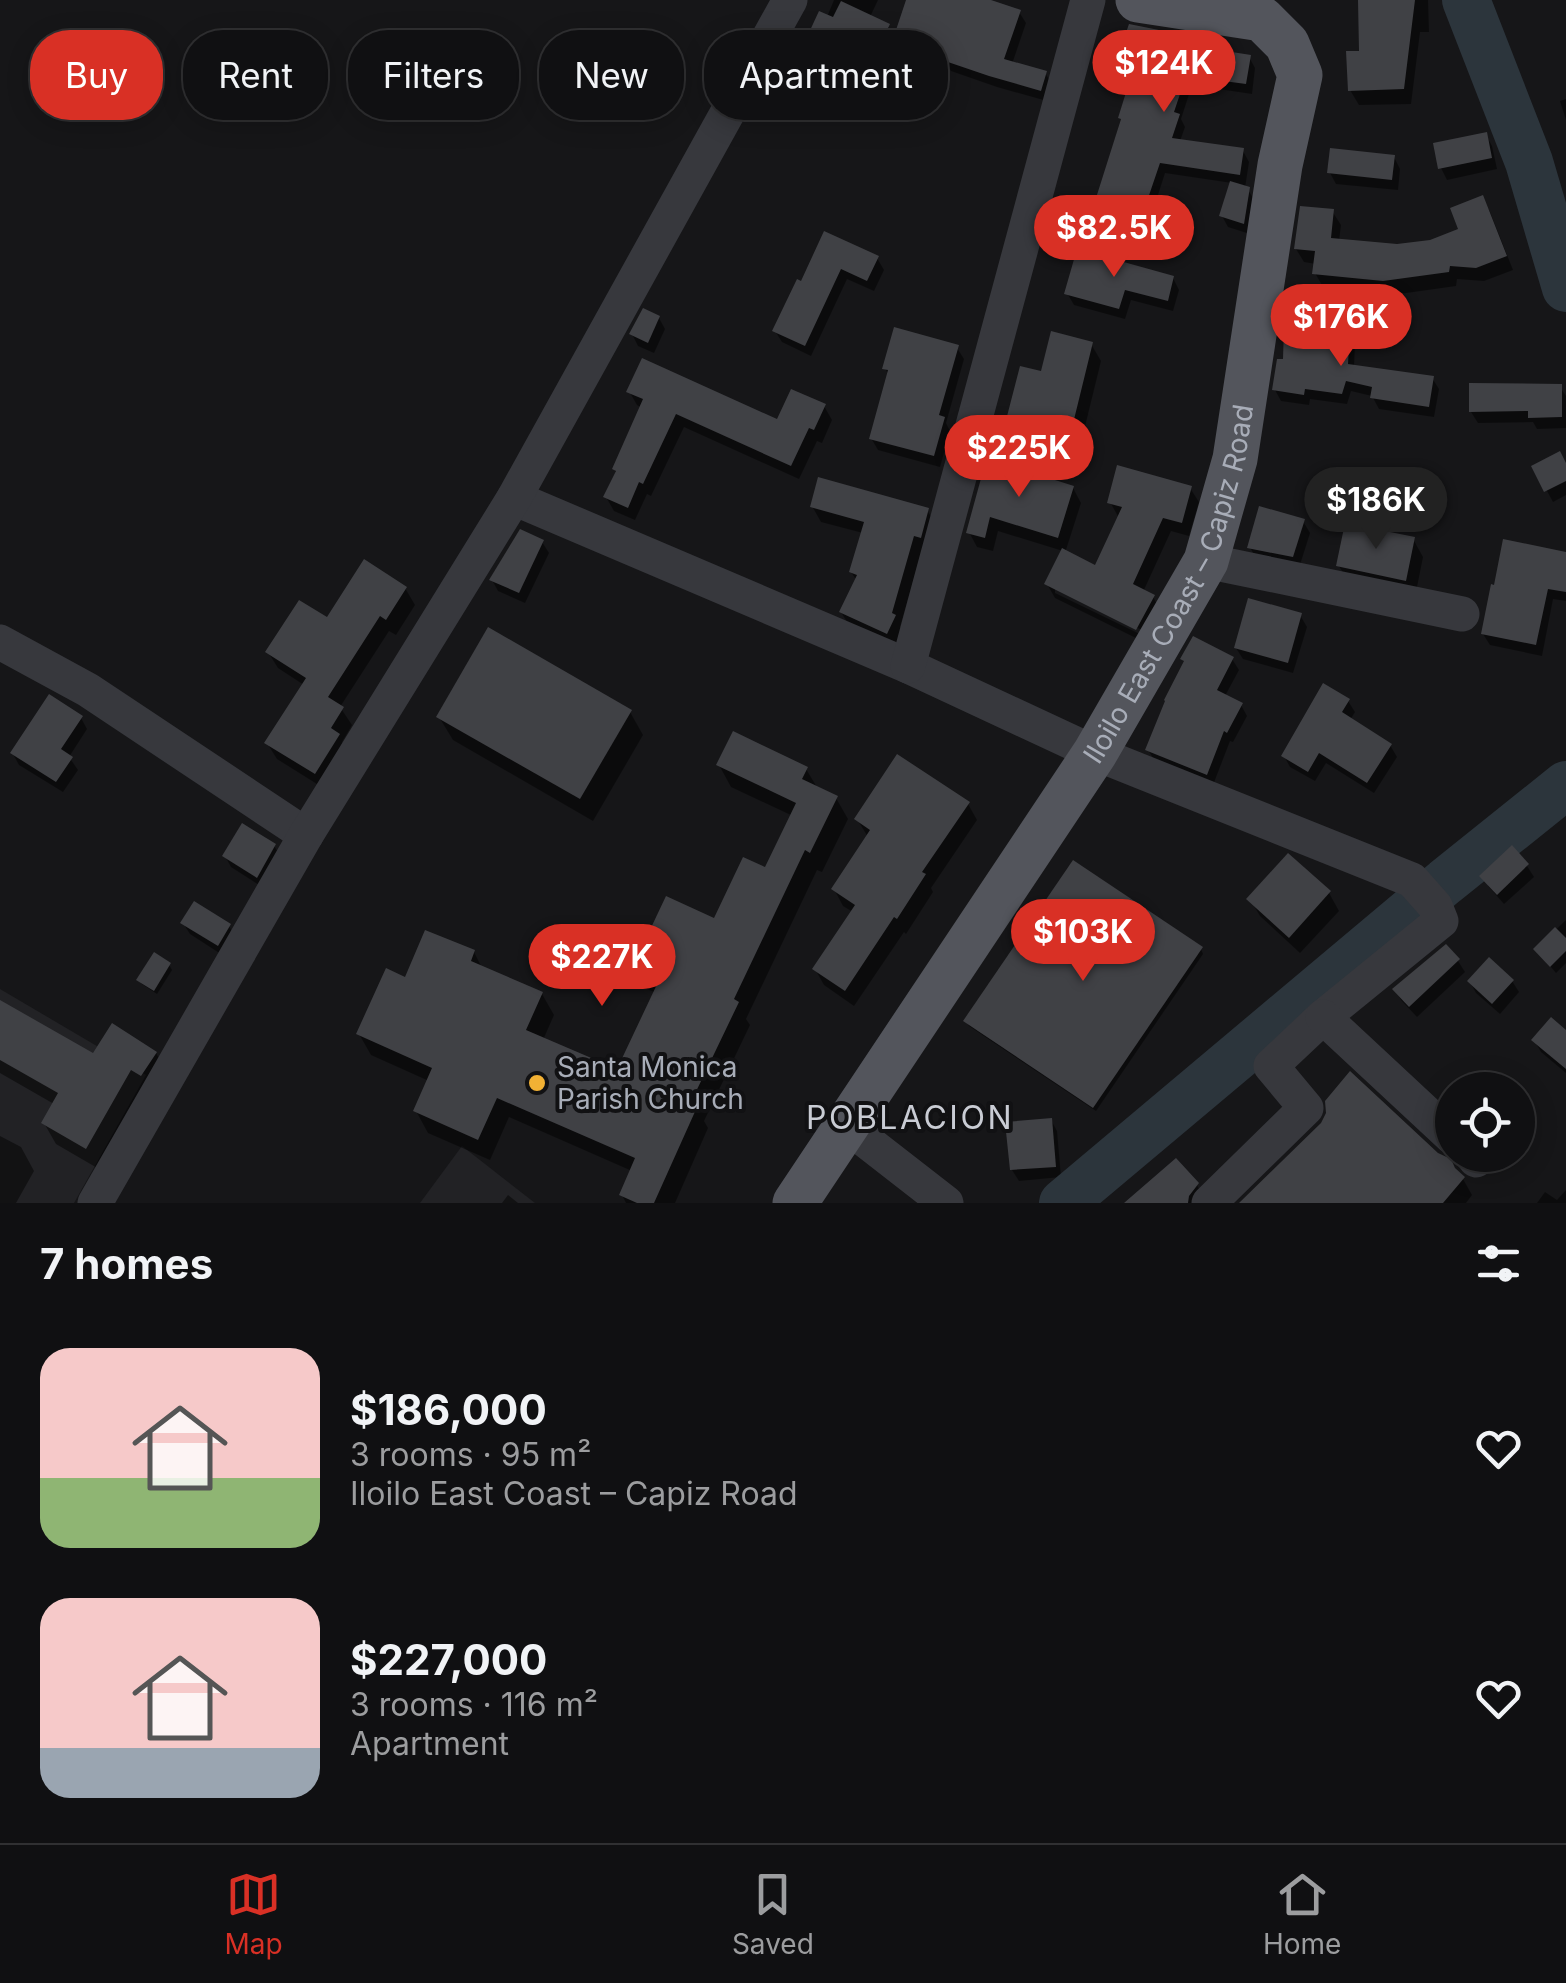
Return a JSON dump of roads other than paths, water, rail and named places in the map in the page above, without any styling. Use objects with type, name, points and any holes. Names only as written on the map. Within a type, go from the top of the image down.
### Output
[{"type":"main road","name":"Iloilo East Coast – Capiz Road","points":[[795,1203],[1095,753],[1206,560],[1234,459],[1280,165],[1300,75],[1288,44],[1262,19],[1138,0]]},
{"type":"street","points":[[95,1203],[306,835],[514,498],[790,0]]},
{"type":"street","points":[[908,666],[1088,0]]},
{"type":"street","points":[[514,498],[1423,893],[1441,921],[1271,1066],[1306,1108],[1209,1203]]},
{"type":"street","points":[[1206,560],[1462,614]]},
{"type":"street","points":[[0,642],[88,690],[306,835]]},
{"type":"street","points":[[1323,1018],[1435,1121]]},
{"type":"street","points":[[847,1126],[946,1203]]},
{"type":"waterway","points":[[1466,0],[1529,162],[1566,288]]},
{"type":"waterway","points":[[1063,1203],[1566,785]]},
{"type":"place","name":"Santa Monica Parish Church","points":[[537,1083]]},
{"type":"district","name":"POBLACION","points":[[910,1118]]}]
